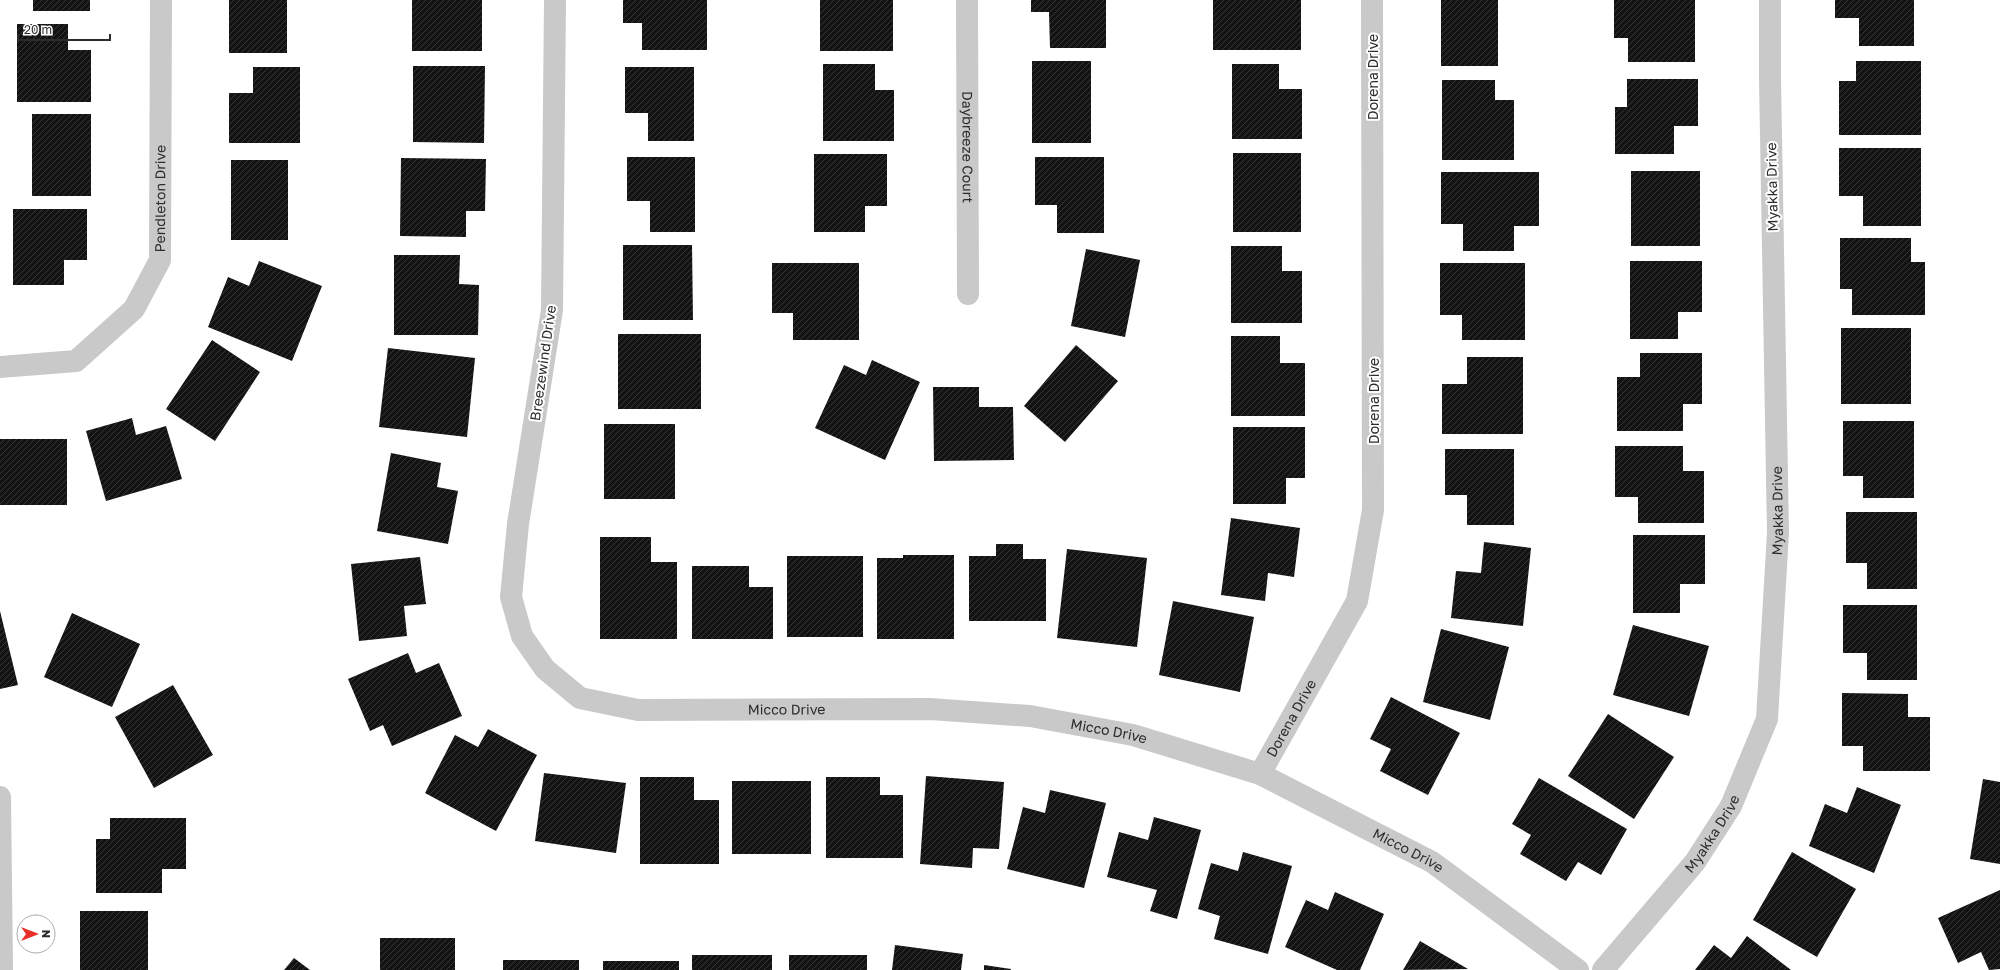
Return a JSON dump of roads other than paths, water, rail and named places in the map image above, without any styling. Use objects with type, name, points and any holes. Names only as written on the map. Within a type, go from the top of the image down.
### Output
[{"type":"street","name":"Pendleton Drive","points":[[0,367],[76,361],[134,309],[160,260],[161,0]]},
{"type":"street","name":"Breezewind Drive","points":[[555,0],[552,310],[518,524],[511,597],[522,636],[545,669],[580,698]]},
{"type":"street","name":"Daybreeze Court","points":[[967,0],[968,294]]},
{"type":"street","name":"Dorena Drive","points":[[1260,774],[1357,602],[1373,510],[1374,250],[1372,0]]},
{"type":"street","name":"Myakka Drive","points":[[1603,970],[1699,856],[1731,806],[1767,719],[1778,533],[1770,0]]},
{"type":"street","name":"Micco Drive","points":[[580,698],[638,710],[930,709],[1030,716],[1133,735],[1260,774],[1432,862],[1578,970]]},
{"type":"street","points":[[0,798],[2,970]]}]
